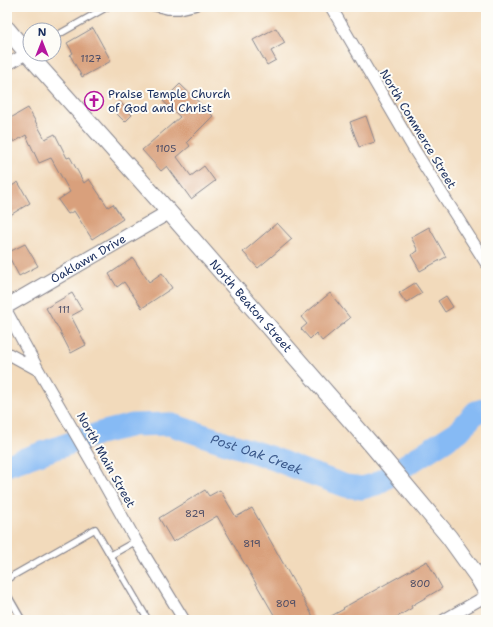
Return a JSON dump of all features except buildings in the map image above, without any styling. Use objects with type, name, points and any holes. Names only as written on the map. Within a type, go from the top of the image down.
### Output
[{"type":"main road","name":"North Beaton Street","points":[[7,29],[22,45]]},
{"type":"main road","name":"North Beaton Street","points":[[38,62],[371,444],[449,537],[486,591]]},
{"type":"street","name":"North Commerce Street","points":[[331,7],[415,151],[486,263]]},
{"type":"street","points":[[7,65],[22,56]]},
{"type":"street","name":"Oaklawn Drive","points":[[7,306],[169,212]]},
{"type":"street","name":"North Main Street","points":[[7,312],[136,541],[184,620]]},
{"type":"street","points":[[7,352],[39,371]]},
{"type":"street","points":[[444,620],[486,596]]},
{"type":"lane","points":[[62,32],[107,7]]},
{"type":"lane","points":[[152,7],[168,11],[179,11],[196,7]]},
{"type":"lane","points":[[7,578],[95,529],[148,620]]},
{"type":"lane","points":[[111,555],[136,541]]},
{"type":"lane","points":[[7,594],[22,620]]},
{"type":"waterway","name":"Post Oak Creek","points":[[7,465],[100,433],[133,425],[169,424],[272,458],[346,486],[362,488],[376,484],[459,431],[476,412],[486,409]]},
{"type":"place","name":"Praise Temple Church of God and Christ","points":[[94,101]]}]
